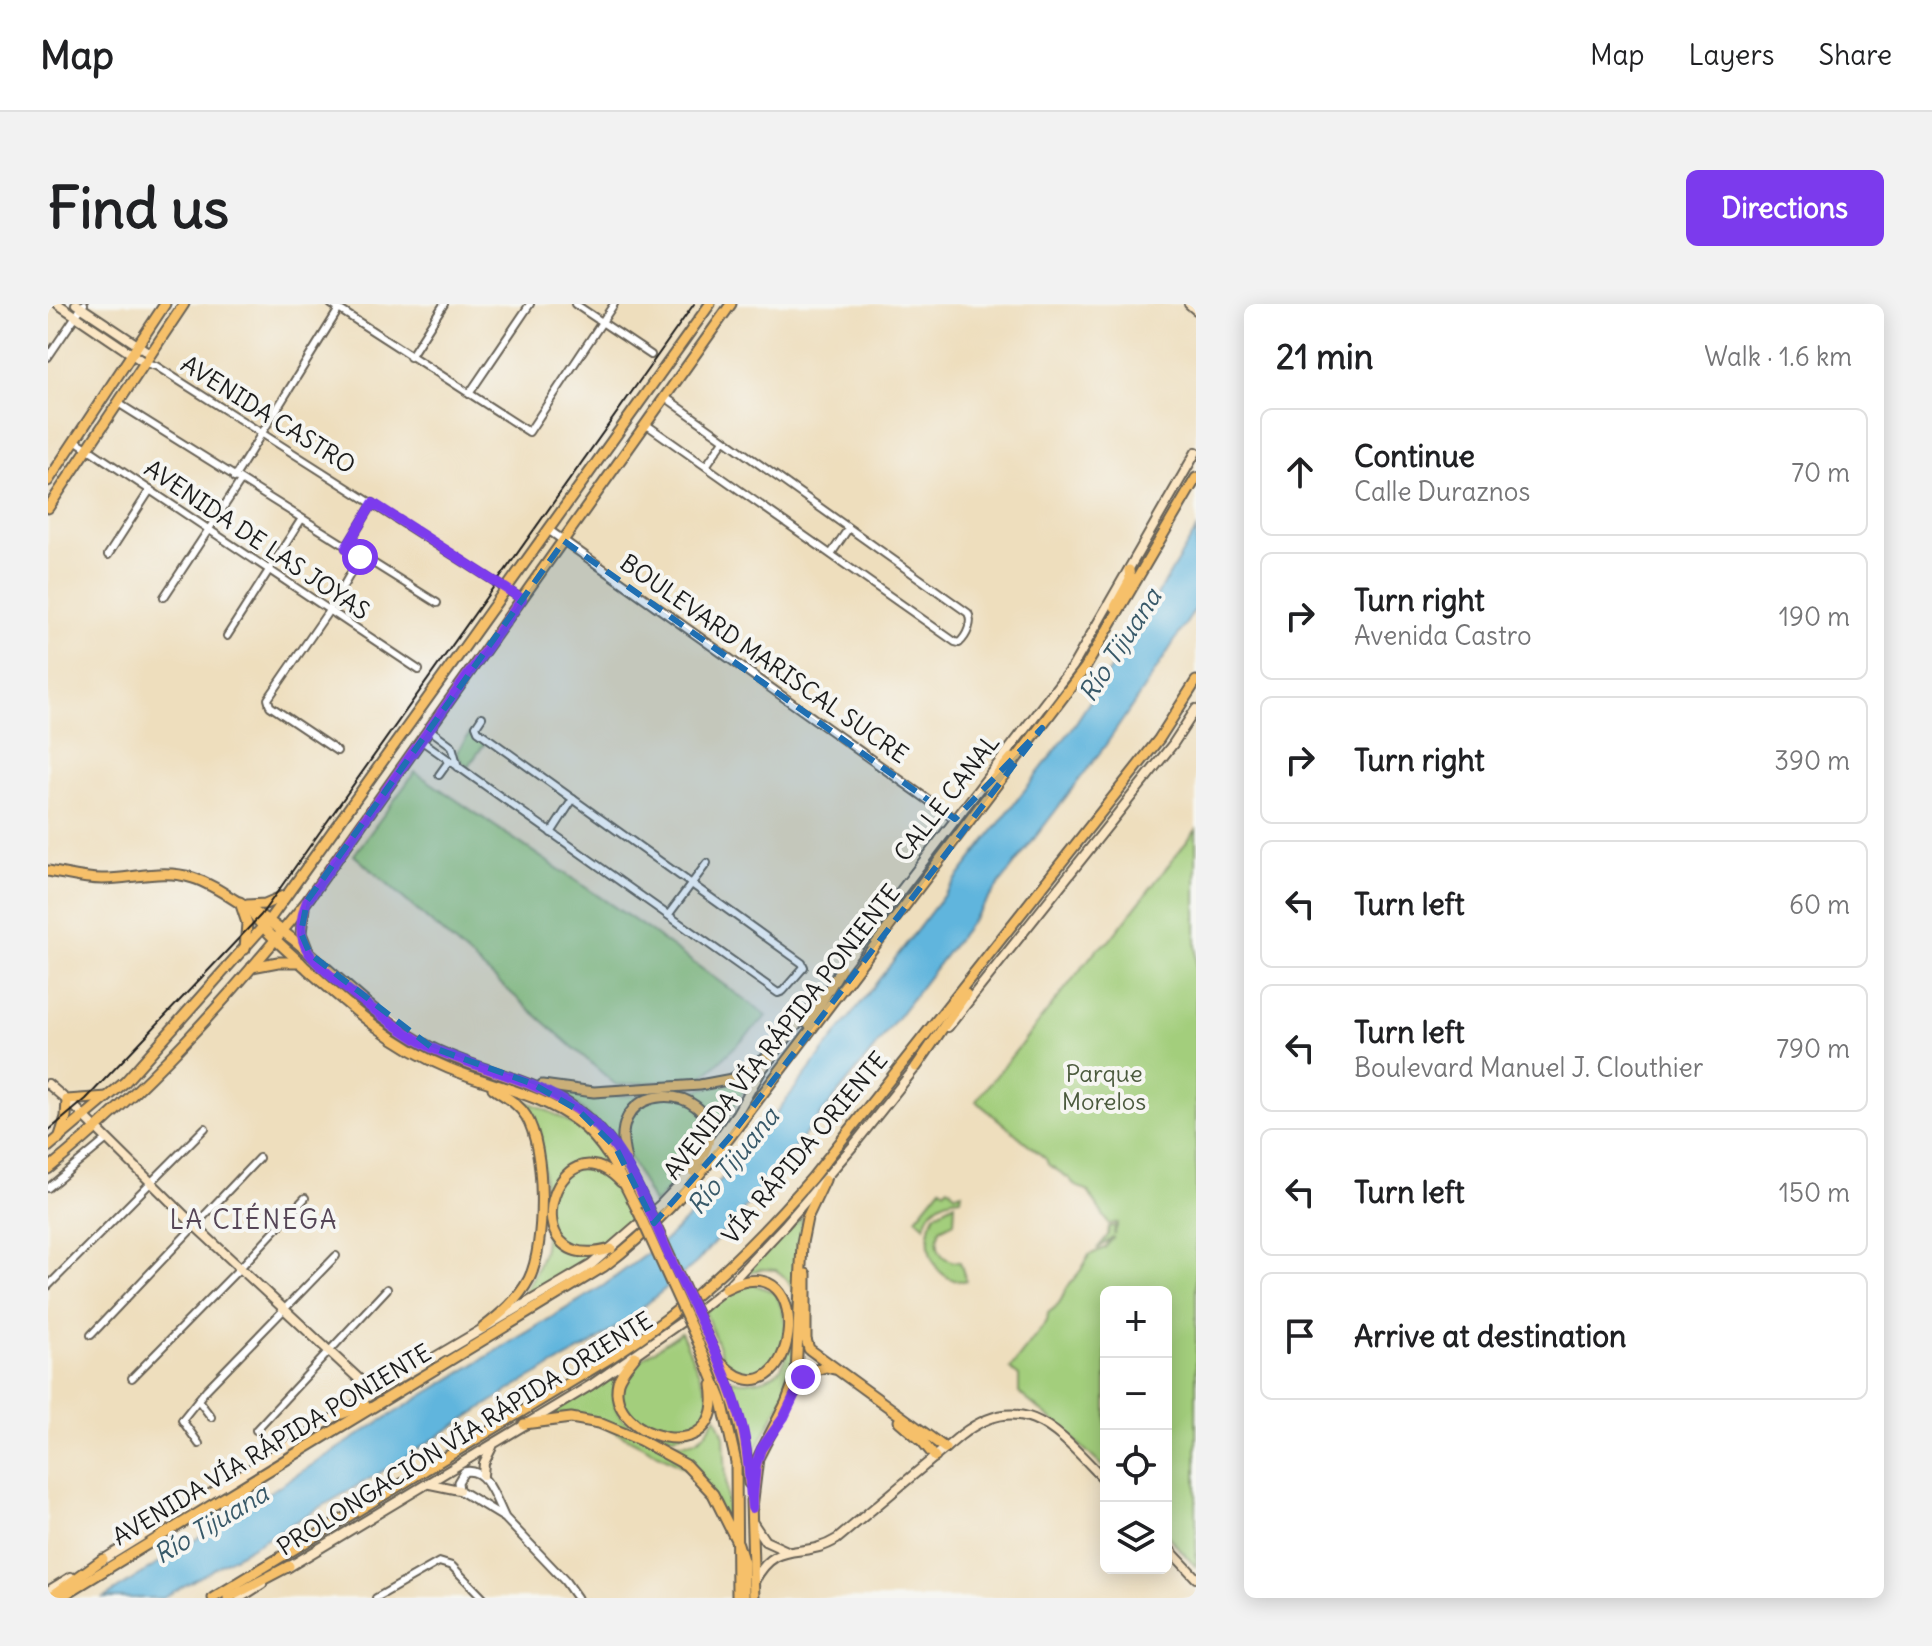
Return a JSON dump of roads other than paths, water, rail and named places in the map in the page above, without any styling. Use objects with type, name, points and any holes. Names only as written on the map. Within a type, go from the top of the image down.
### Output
[{"type":"main road","points":[[58,304],[79,308],[148,358]]},
{"type":"main road","points":[[48,480],[165,304]]},
{"type":"main road","points":[[48,508],[184,304]]},
{"type":"main road","points":[[48,1147],[125,1082],[245,949],[292,891],[710,304]]},
{"type":"main road","points":[[48,1169],[136,1093],[252,967],[307,901],[731,304]]},
{"type":"main road","points":[[1189,304],[1196,310]]},
{"type":"main road","name":"CALLE CANAL","points":[[48,1591],[562,1283],[611,1249],[660,1205],[719,1140],[774,1053],[1073,666],[1196,452]]},
{"type":"main road","name":"AVENIDA VÍA RÁPIDA PONIENTE","points":[[59,1598],[545,1303],[621,1254],[675,1203],[1042,728],[1085,668],[1196,478]]},
{"type":"main road","points":[[1085,668],[1087,657],[1130,580],[1129,570]]},
{"type":"main road","name":"VÍA RÁPIDA ORIENTE","points":[[213,1598],[612,1357],[704,1291],[802,1189],[1159,739],[1196,681]]},
{"type":"main road","points":[[1159,739],[1170,731],[1196,693]]},
{"type":"main road","name":"PROLONGACIÓN VÍA RÁPIDA ORIENTE","points":[[240,1598],[635,1356],[725,1289],[825,1180],[1173,744],[1196,709]]},
{"type":"main road","points":[[983,786],[992,781],[1029,736],[1042,728]]},
{"type":"main road","points":[[48,871],[105,879],[171,873],[203,882],[269,920],[357,996],[431,1047],[533,1084],[592,1121],[616,1148],[631,1173]]},
{"type":"main road","points":[[245,905],[271,903],[292,891]]},
{"type":"main road","points":[[307,901],[301,933],[310,954]]},
{"type":"main road","points":[[245,905],[262,929],[347,1005],[387,1035],[427,1059],[549,1104],[579,1123],[604,1149],[642,1209]]},
{"type":"main road","points":[[245,905],[245,949]]},
{"type":"main road","points":[[916,1067],[1010,930]]},
{"type":"main road","points":[[252,967],[300,962]]},
{"type":"main road","points":[[783,1065],[841,969]]},
{"type":"main road","points":[[179,1022],[191,1034]]},
{"type":"main road","points":[[533,1084],[594,1092],[700,1085],[732,1079],[774,1053]]},
{"type":"main road","points":[[483,1328],[511,1305],[528,1282],[539,1254],[542,1229],[533,1129],[528,1118],[512,1100],[484,1082]]},
{"type":"main road","points":[[48,1084],[374,1393]]},
{"type":"main road","points":[[67,1100],[107,1097]]},
{"type":"main road","points":[[635,1356],[619,1380],[618,1394],[620,1405],[638,1425],[673,1439],[697,1433],[706,1426],[715,1407],[702,1338],[642,1209],[622,1138],[627,1116],[649,1100],[670,1097],[696,1105],[709,1126],[706,1150],[692,1171]]},
{"type":"main road","points":[[59,1139],[66,1117],[67,1100]]},
{"type":"main road","points":[[611,1249],[588,1253],[565,1245],[554,1226],[553,1196],[559,1181],[566,1175],[587,1167],[609,1171],[627,1189]]},
{"type":"main road","points":[[754,1598],[752,1508],[756,1465],[796,1376],[801,1253],[807,1218],[825,1180]]},
{"type":"main road","points":[[801,1253],[807,1286],[807,1346],[945,1448]]},
{"type":"main road","points":[[702,1338],[723,1365],[734,1373],[754,1377],[778,1366],[787,1345],[788,1313],[783,1298],[777,1290],[763,1282],[749,1280],[725,1289]]},
{"type":"main road","points":[[714,1352],[731,1390],[743,1431],[752,1508]]},
{"type":"main road","points":[[707,1362],[732,1439],[736,1462],[737,1598]]},
{"type":"main road","points":[[766,1441],[784,1417],[803,1377],[826,1367],[841,1373],[878,1403],[922,1441],[935,1457]]},
{"type":"main road","points":[[339,1415],[415,1380]]},
{"type":"main road","points":[[754,1583],[766,1561],[788,1552],[828,1544],[969,1429],[989,1417],[1011,1412],[1042,1422],[1064,1438],[1100,1475]]},
{"type":"main road","points":[[524,1424],[563,1419],[589,1421],[627,1433],[672,1456],[693,1471],[713,1494],[738,1544],[744,1563],[744,1598]]},
{"type":"main road","points":[[483,1475],[485,1457],[495,1443]]},
{"type":"main road","points":[[429,1484],[459,1490]]},
{"type":"main road","points":[[752,1519],[765,1541],[788,1552]]},
{"type":"main road","points":[[1172,1552],[1196,1578]]},
{"type":"main road","points":[[49,1598],[103,1559]]},
{"type":"main road","points":[[228,1598],[289,1566]]},
{"type":"street","points":[[331,304],[529,432],[614,304]]},
{"type":"street","points":[[410,357],[444,304]]},
{"type":"street","points":[[469,394],[530,304]]},
{"type":"street","points":[[575,304],[651,355]]},
{"type":"street","points":[[48,357],[79,308]]},
{"type":"street","points":[[164,597],[209,530],[339,309]]},
{"type":"street","name":"AVENIDA CASTRO","points":[[148,358],[522,599]]},
{"type":"street","points":[[647,425],[955,642],[964,639],[970,623],[968,613],[665,397]]},
{"type":"street","points":[[118,403],[437,603]]},
{"type":"street","name":"AVENIDA DE LAS JOYAS","points":[[75,440],[419,670]]},
{"type":"street","points":[[706,466],[724,440]]},
{"type":"street","points":[[48,480],[62,487]]},
{"type":"street","points":[[108,555],[150,490]]},
{"type":"street","points":[[346,548],[373,503]]},
{"type":"street","points":[[227,636],[301,520]]},
{"type":"street","points":[[831,554],[848,529]]},
{"type":"street","name":"BOULEVARD MARISCAL SUCRE","points":[[550,531],[955,819]]},
{"type":"street","points":[[337,751],[270,706],[268,699],[330,609],[360,557]]},
{"type":"street","points":[[422,741],[778,993],[804,967],[478,731],[476,726],[482,717]]},
{"type":"street","points":[[429,729],[452,746],[458,767]]},
{"type":"street","points":[[439,775],[449,761]]},
{"type":"street","points":[[551,833],[573,799]]},
{"type":"street","points":[[669,914],[707,863]]},
{"type":"street","points":[[48,1286],[205,1128]]},
{"type":"street","points":[[48,1188],[107,1139]]},
{"type":"street","points":[[91,1335],[259,1158]]},
{"type":"street","points":[[132,1378],[305,1198]]},
{"type":"street","points":[[199,1444],[182,1420],[336,1256]]},
{"type":"street","points":[[256,1430],[387,1289]]},
{"type":"street","points":[[198,1400],[211,1417]]},
{"type":"street","points":[[505,1518],[483,1475],[465,1471],[459,1479],[459,1490],[505,1518],[565,1581],[577,1598]]},
{"type":"street","points":[[376,1598],[439,1562],[452,1566],[482,1598]]},
{"type":"water","points":[[1196,530],[1196,608],[1105,746],[873,1050],[754,1198],[696,1263],[631,1317],[592,1344],[518,1385],[390,1467],[163,1598],[104,1598],[373,1426],[603,1286],[669,1237],[756,1139],[1071,730],[1136,631]]},
{"type":"waterway","points":[[753,1197],[764,1207]]},
{"type":"railway","points":[[48,1131],[86,1099],[261,915],[694,304]]},
{"type":"district","name":"LA CIÉNEGA","points":[[254,1220]]},
{"type":"water label","name":"Río Tijuana","points":[[1120,645]]},
{"type":"water label","name":"Río Tijuana","points":[[733,1161]]},
{"type":"water label","name":"Río Tijuana","points":[[211,1524]]},
{"type":"park label","name":"Parque Morelos","points":[[1104,1088]]}]
